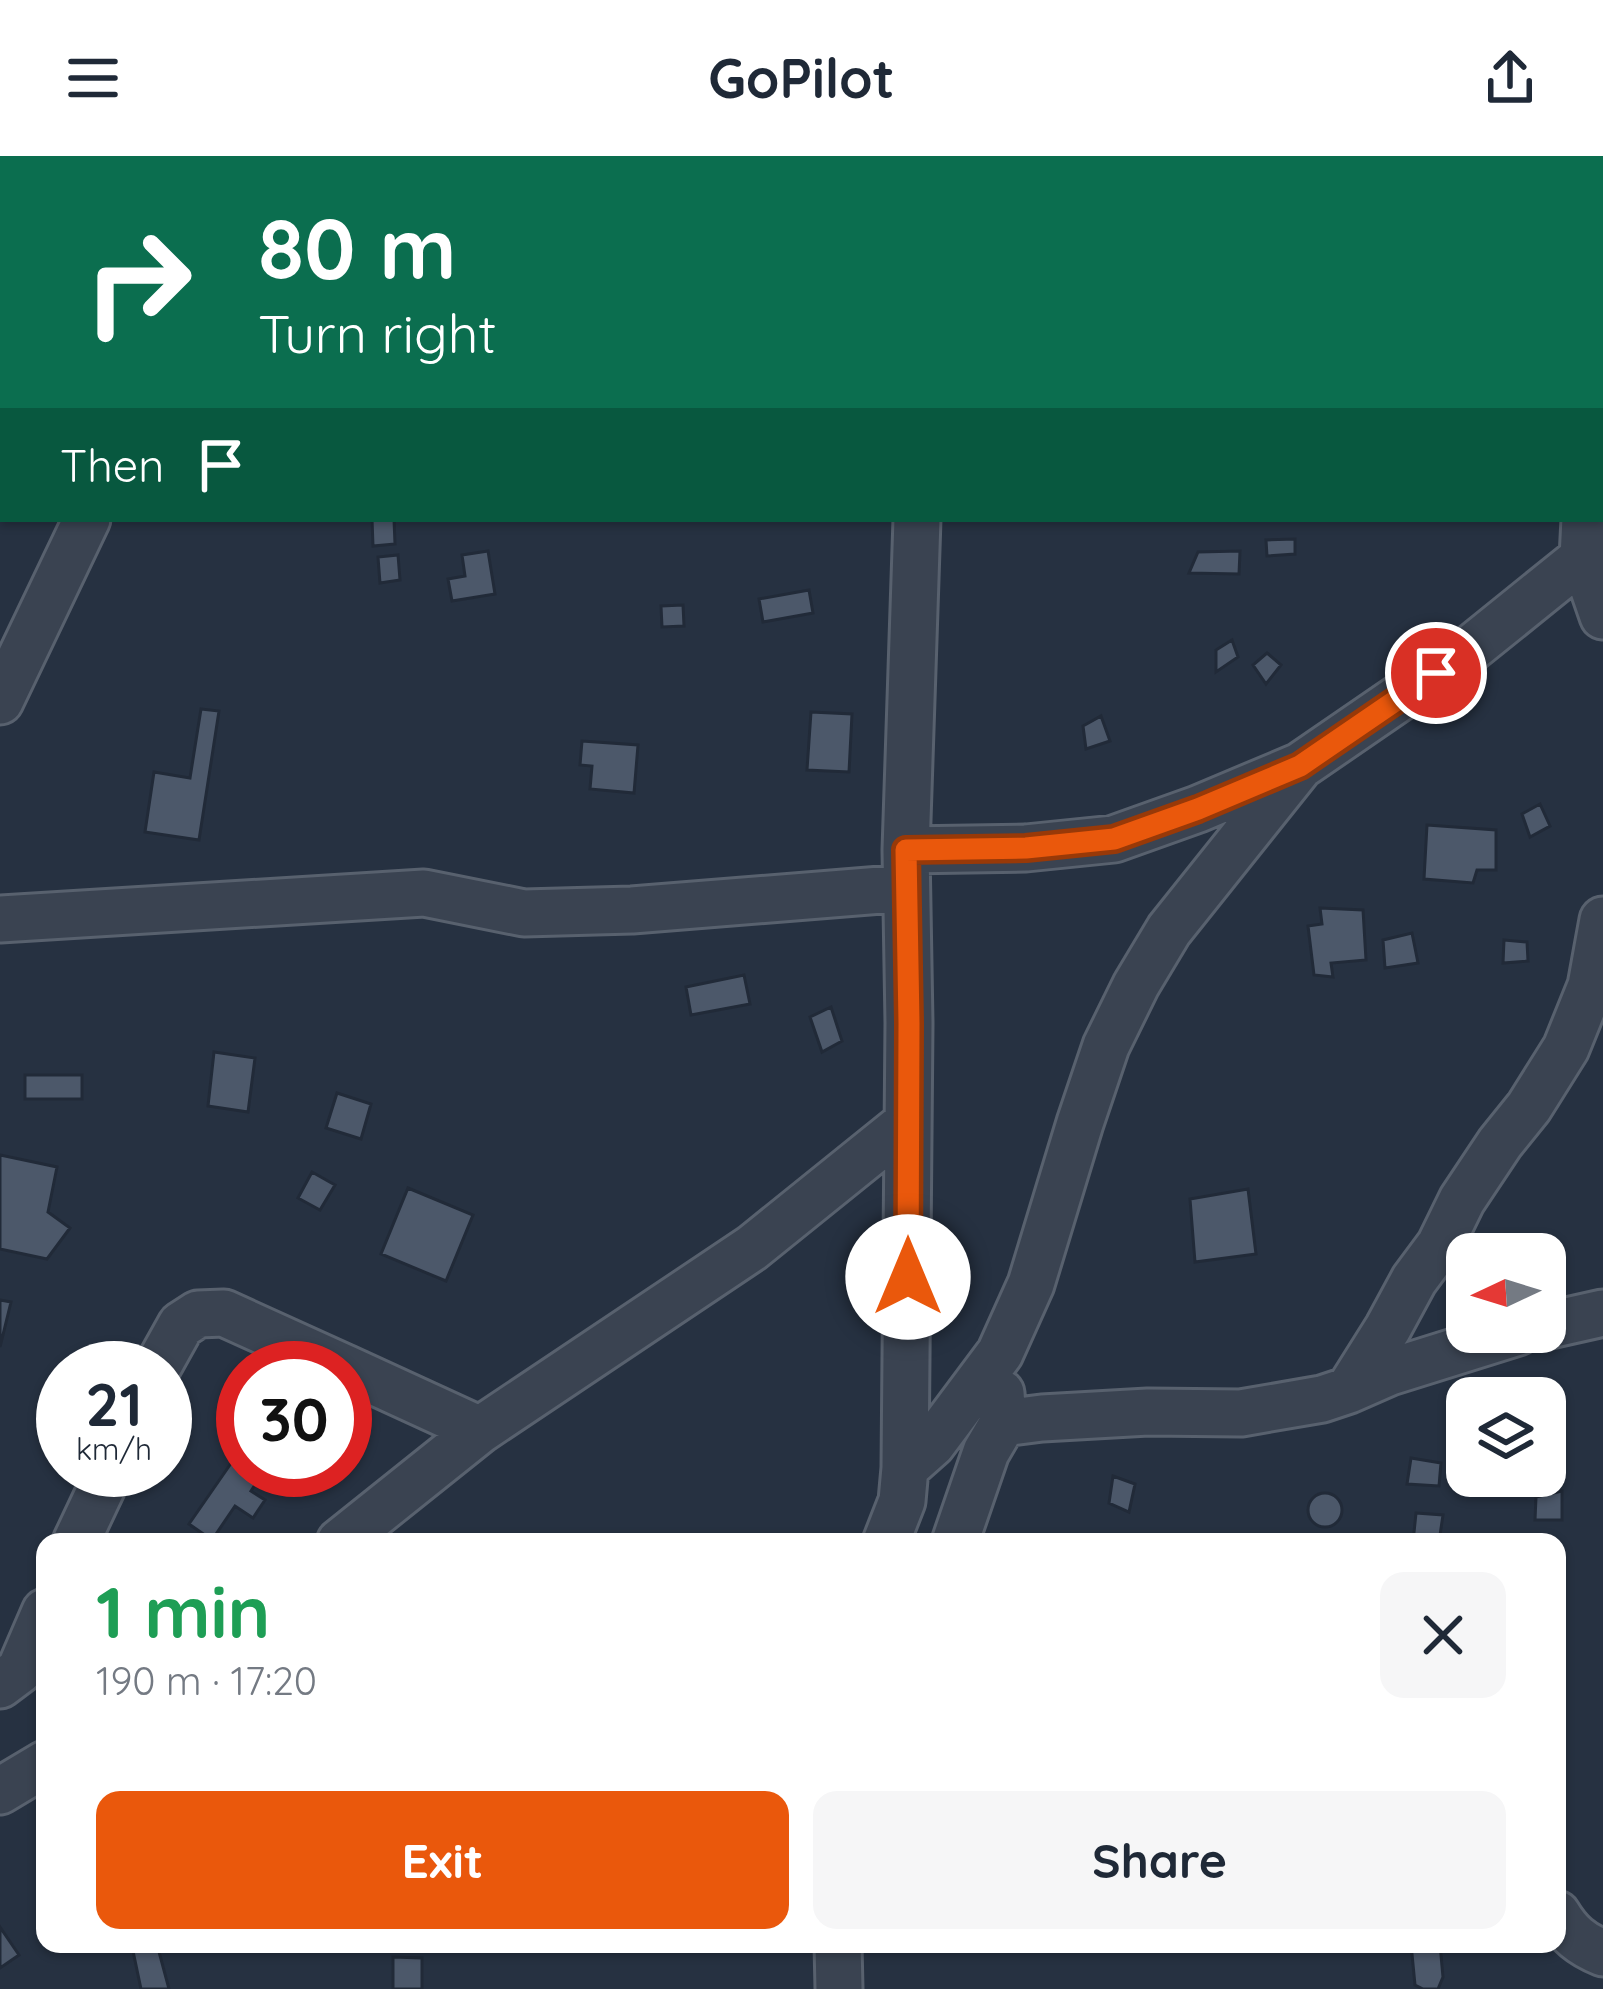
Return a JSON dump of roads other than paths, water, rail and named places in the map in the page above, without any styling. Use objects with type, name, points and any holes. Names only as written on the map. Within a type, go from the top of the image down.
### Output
[{"type":"street","points":[[0,701],[85,522]]},
{"type":"street","points":[[890,1533],[902,1501],[904,1468],[906,869],[917,522]]},
{"type":"street","points":[[0,919],[424,893],[524,913],[632,910],[1026,848],[1114,839],[1300,766],[1469,650],[1590,542]]},
{"type":"street","points":[[1590,542],[1603,616]]},
{"type":"street","points":[[904,1468],[943,1430],[1000,1353],[1031,1284],[1106,1046],[1136,986],[1168,931],[1300,766]]},
{"type":"street","points":[[1349,1390],[1440,1245],[1462,1200],[1566,1048],[1591,986],[1603,920]]},
{"type":"street","points":[[351,1533],[481,1430],[752,1248],[907,1123]]},
{"type":"street","points":[[1566,1321],[1603,1312]]},
{"type":"street","points":[[172,1341],[181,1325],[198,1314],[224,1313],[286,1341]]},
{"type":"street","points":[[958,1533],[986,1451],[1004,1423],[1000,1353]]},
{"type":"street","points":[[1004,1423],[1148,1412],[1241,1413],[1322,1399],[1451,1353]]},
{"type":"street","points":[[372,1380],[481,1430]]},
{"type":"street","points":[[80,1533],[97,1497]]},
{"type":"street","points":[[0,1685],[20,1670],[36,1633]]},
{"type":"street","points":[[0,1791],[36,1769]]},
{"type":"street","points":[[1566,1928],[1582,1944],[1603,1953]]},
{"type":"street","points":[[838,1953],[839,1989]]}]
